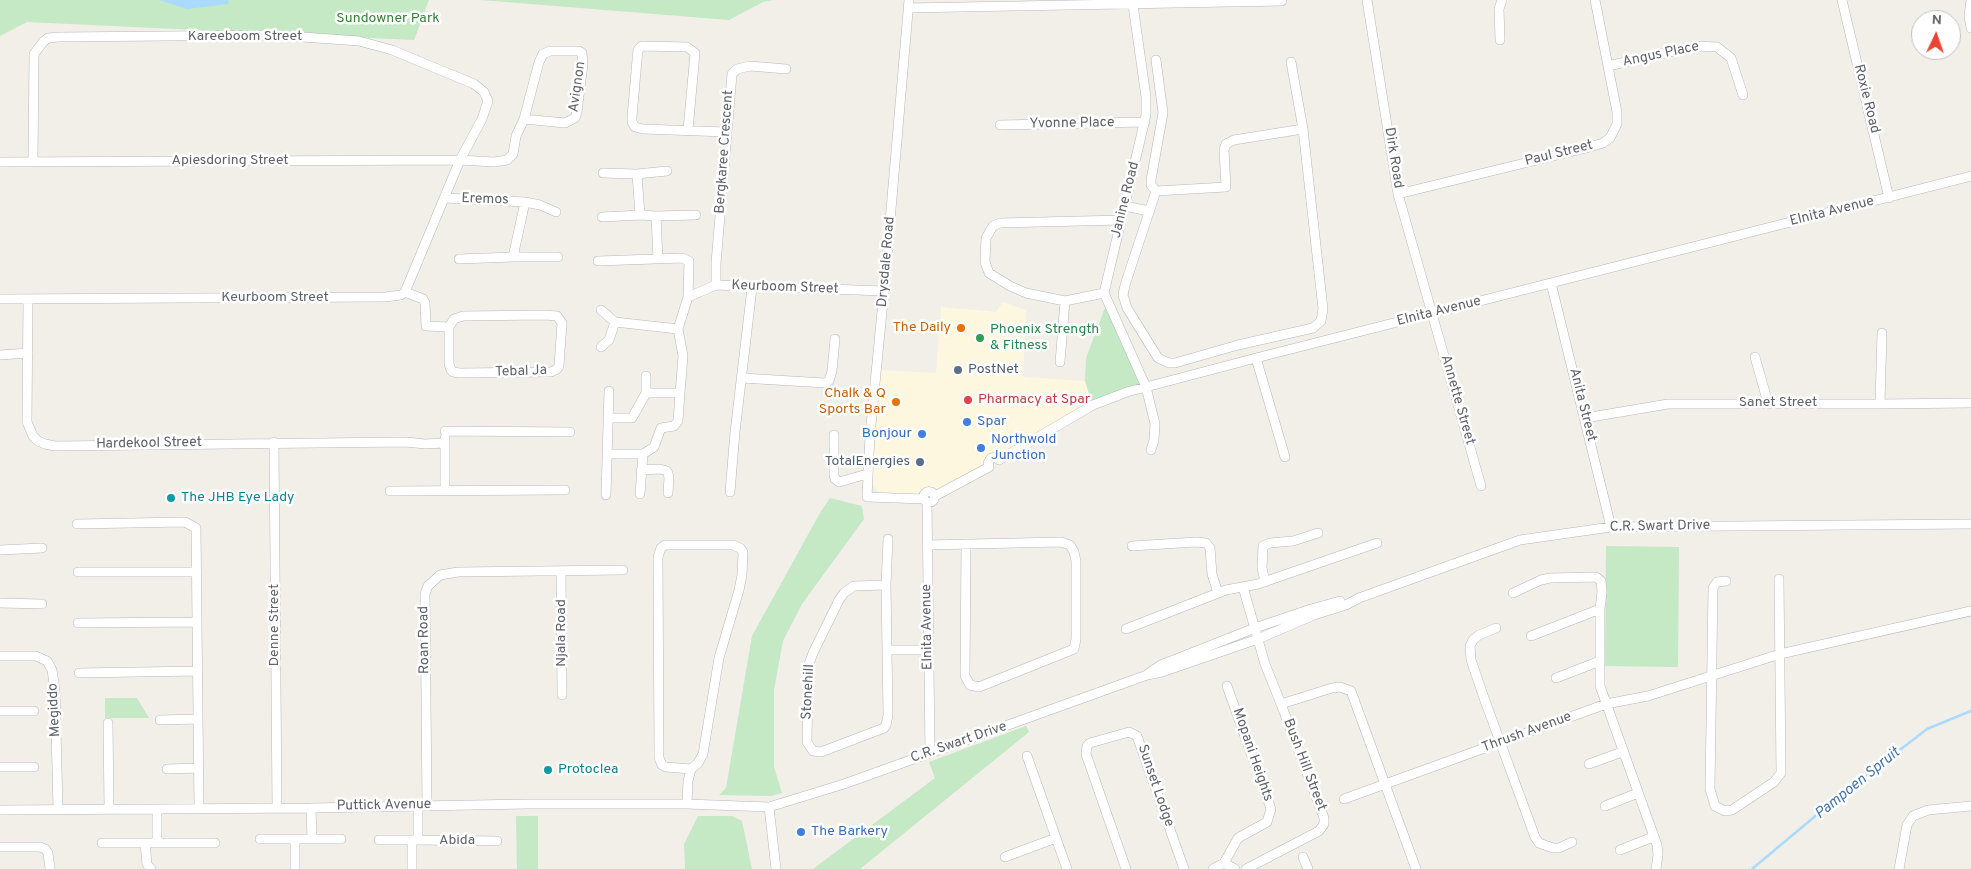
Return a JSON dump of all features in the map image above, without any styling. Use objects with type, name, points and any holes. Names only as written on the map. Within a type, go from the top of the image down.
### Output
[{"type":"street","name":"Dirk Road","points":[[1368,0],[1398,194],[1433,313]]},
{"type":"street","points":[[1500,40],[1499,9],[1502,0]]},
{"type":"street","name":"Paul Street","points":[[1398,194],[1603,143],[1613,134],[1617,124],[1617,112],[1595,0]]},
{"type":"street","name":"Roxie Road","points":[[1842,0],[1889,198]]},
{"type":"street","points":[[1971,0],[1969,16],[1971,28]]},
{"type":"street","points":[[908,4],[1133,5],[1148,2],[1282,1]]},
{"type":"street","name":"Drysdale Road","points":[[908,4],[867,497],[929,499]]},
{"type":"street","name":"Janine Road","points":[[1104,293],[1145,122],[1146,97],[1133,5]]},
{"type":"street","name":"Kareeboom Street","points":[[33,162],[34,54],[39,45],[48,38],[274,35],[328,38],[378,44],[474,84],[484,92],[488,101],[482,120],[460,160]]},
{"type":"street","points":[[688,130],[695,60],[694,53],[687,47],[642,46],[638,50],[633,125],[643,129],[728,132]]},
{"type":"street","name":"Angus Place","points":[[1608,66],[1696,46],[1717,47],[1731,58],[1743,95]]},
{"type":"street","name":"Avignon","points":[[460,160],[494,162],[510,158],[514,152],[518,129],[524,119],[538,62],[543,54],[550,50],[582,53],[583,64],[575,118],[564,123],[524,119]]},
{"type":"street","points":[[1156,60],[1163,113],[1151,180],[1152,186],[1156,191]]},
{"type":"street","points":[[1156,191],[1123,295],[1127,308],[1158,358],[1169,363],[1175,363],[1238,345],[1312,328],[1321,321],[1323,309],[1303,129],[1291,62]]},
{"type":"street","name":"Bergkaree Crescent","points":[[716,285],[716,263],[728,132],[730,80],[737,69],[750,66],[786,69]]},
{"type":"street","name":"Yvonne Place","points":[[1000,125],[1145,122]]},
{"type":"street","points":[[1156,191],[1226,187],[1224,150],[1226,144],[1234,140],[1303,129]]},
{"type":"street","points":[[449,327],[426,326],[426,303],[423,299],[405,292],[460,160]]},
{"type":"street","name":"Apiesdoring Street","points":[[0,162],[460,160]]},
{"type":"street","points":[[604,173],[637,174],[667,171]]},
{"type":"street","points":[[637,174],[640,215]]},
{"type":"street","name":"Elnita Avenue","points":[[930,753],[927,545],[929,499],[990,467],[997,468],[999,460],[1094,405],[1116,395],[1256,358],[1971,176]]},
{"type":"street","name":"Eremos","points":[[445,198],[525,202],[540,205],[556,212]]},
{"type":"street","name":"Eremos","points":[[513,257],[525,202]]},
{"type":"street","points":[[1125,206],[1149,211]]},
{"type":"street","points":[[602,217],[696,215]]},
{"type":"street","points":[[656,216],[658,259]]},
{"type":"street","points":[[1121,220],[1000,223],[993,226],[988,232],[985,262],[989,273],[1026,293],[1064,301],[1104,293],[1146,387],[1155,424],[1155,434],[1151,450]]},
{"type":"street","points":[[459,259],[558,257]]},
{"type":"street","points":[[598,261],[682,258],[688,260],[688,297],[678,329],[683,356],[677,424],[661,428],[656,444],[643,454],[607,454]]},
{"type":"street","name":"Anita Street","points":[[1551,282],[1586,418],[1611,527]]},
{"type":"street","name":"Keurboom Street","points":[[688,297],[716,285],[752,288],[884,291]]},
{"type":"street","points":[[730,492],[752,288]]},
{"type":"street","name":"Keurboom Street","points":[[0,299],[385,298],[395,297],[405,292]]},
{"type":"street","name":"Hardekool Street","points":[[28,299],[27,422],[33,436],[38,441],[46,444],[55,446],[274,442],[445,443]]},
{"type":"street","points":[[1060,362],[1064,301]]},
{"type":"street","points":[[602,310],[616,322],[678,329]]},
{"type":"street","name":"Annette Street","points":[[1433,313],[1482,486]]},
{"type":"street","name":"Tebal Ja","points":[[545,314],[557,316],[561,320],[562,330],[560,366],[551,372],[453,372],[449,364],[449,327],[454,319],[463,316],[545,314]]},
{"type":"street","points":[[601,347],[608,340],[616,322]]},
{"type":"street","points":[[1880,404],[1882,333]]},
{"type":"street","points":[[742,378],[825,384],[832,371],[835,339]]},
{"type":"street","points":[[0,354],[28,354]]},
{"type":"street","points":[[1755,357],[1768,403]]},
{"type":"street","points":[[1256,358],[1285,457]]},
{"type":"street","points":[[608,418],[632,418],[646,394],[646,376]]},
{"type":"street","points":[[606,495],[609,391]]},
{"type":"street","points":[[646,394],[680,393]]},
{"type":"street","name":"Sanet Street","points":[[1586,418],[1668,404],[1971,403]]},
{"type":"street","points":[[445,491],[445,430],[570,432]]},
{"type":"street","points":[[834,435],[835,479],[839,482],[868,474]]},
{"type":"street","name":"Denne Street","points":[[274,442],[277,808]]},
{"type":"street","points":[[640,494],[643,454]]},
{"type":"street","points":[[641,470],[660,469],[667,471],[669,478],[668,493]]},
{"type":"street","points":[[390,491],[565,490]]},
{"type":"street","points":[[77,524],[190,523],[197,530],[198,768],[200,808]]},
{"type":"street","name":"C.R. Swart Drive","points":[[1147,675],[1161,665],[1255,628],[1311,609],[1359,598],[1520,540],[1611,527],[1971,524]]},
{"type":"street","points":[[1265,582],[1262,568],[1263,546],[1268,543],[1293,541],[1318,533]]},
{"type":"street","points":[[886,585],[888,539]]},
{"type":"street","points":[[927,545],[966,544],[1061,542],[1070,545],[1076,561],[1076,639],[1074,649],[979,688],[970,685],[965,676],[966,544]]},
{"type":"street","points":[[1132,546],[1206,543],[1210,548],[1212,574],[1218,593]]},
{"type":"street","points":[[1126,629],[1218,593],[1265,582],[1377,543]]},
{"type":"street","points":[[687,804],[688,781],[691,769],[698,763],[702,754],[718,658],[742,575],[743,552],[740,548],[733,545],[664,545],[659,552],[660,758],[662,765],[666,767],[691,769]]},
{"type":"street","points":[[0,550],[42,548]]},
{"type":"street","name":"Roan Road","points":[[423,806],[424,594],[428,586],[440,575],[458,572],[623,570]]},
{"type":"street","name":"Njala Road","points":[[561,571],[562,695]]},
{"type":"street","points":[[78,572],[197,572]]},
{"type":"street","points":[[1513,593],[1541,580],[1550,578],[1596,578],[1601,581],[1600,686],[1653,836],[1658,855],[1656,869]]},
{"type":"street","points":[[1726,581],[1717,582],[1714,588],[1710,789],[1715,806],[1725,811],[1732,810],[1765,788],[1775,781],[1781,773],[1779,578]]},
{"type":"street","name":"Stonehill","points":[[886,585],[888,650],[888,718],[884,728],[821,752],[813,751],[807,742],[809,664],[839,600],[844,593],[854,586],[886,585]]},
{"type":"street","points":[[1243,587],[1264,664],[1282,704],[1332,688],[1345,688],[1351,691],[1416,869]]},
{"type":"street","name":"C.R. Swart Drive","points":[[769,808],[930,753],[1147,675],[1162,672],[1258,638],[1314,615],[1346,605],[1359,598]]},
{"type":"street","points":[[0,604],[42,604]]},
{"type":"street","points":[[1531,636],[1600,608]]},
{"type":"street","name":"Thrush Avenue","points":[[1344,800],[1606,704],[1648,696],[1713,677],[1780,654],[1971,611]]},
{"type":"street","points":[[78,623],[198,622]]},
{"type":"street","points":[[1496,628],[1479,635],[1473,640],[1470,652],[1501,743],[1539,843],[1553,848],[1572,842]]},
{"type":"street","points":[[888,650],[928,650]]},
{"type":"street","name":"Megiddo","points":[[0,656],[42,658],[47,661],[52,670],[55,690],[58,809]]},
{"type":"street","points":[[1556,678],[1600,661]]},
{"type":"street","points":[[79,673],[198,671]]},
{"type":"street","name":"Mopani Heights","points":[[1224,864],[1238,838],[1267,822],[1271,809],[1227,686]]},
{"type":"street","name":"Bush Hill Street","points":[[1246,869],[1319,831],[1324,824],[1324,818],[1282,704]]},
{"type":"street","points":[[0,711],[34,711]]},
{"type":"street","points":[[160,720],[198,720]]},
{"type":"street","points":[[108,723],[108,809]]},
{"type":"street","name":"Sunset Lodge","points":[[1126,869],[1086,754],[1087,746],[1090,743],[1129,732],[1137,736],[1140,742],[1184,869]]},
{"type":"street","points":[[1589,764],[1622,752]]},
{"type":"street","points":[[1027,756],[1066,869]]},
{"type":"street","points":[[0,767],[34,767]]},
{"type":"street","points":[[167,769],[198,768]]},
{"type":"street","points":[[1605,806],[1638,793]]},
{"type":"street","name":"Puttick Avenue","points":[[0,810],[687,804],[769,808]]},
{"type":"street","points":[[412,869],[415,840],[423,806]]},
{"type":"street","points":[[1899,869],[1907,825],[1911,818],[1919,812],[1971,806]]},
{"type":"street","points":[[157,808],[157,843]]},
{"type":"street","points":[[312,808],[312,839]]},
{"type":"street","points":[[769,808],[776,869]]},
{"type":"street","points":[[1620,850],[1653,836]]},
{"type":"street","points":[[1005,858],[1056,838]]},
{"type":"street","points":[[260,839],[341,839]]},
{"type":"street","points":[[295,839],[295,869]]},
{"type":"street","name":"Abida","points":[[378,840],[497,841]]},
{"type":"street","points":[[102,843],[215,843]]},
{"type":"street","points":[[145,843],[147,864],[151,869]]},
{"type":"street","points":[[0,847],[40,847],[48,852],[50,869]]},
{"type":"street","points":[[1303,857],[1308,869]]},
{"type":"street","points":[[1213,869],[1224,864],[1228,864],[1235,869]]},
{"type":"shaded area","name":"Northwold Junction","points":[[1003,302],[1026,310],[1023,377],[1085,381],[1092,403],[925,503],[885,502],[872,484],[880,370],[936,373],[941,307],[996,312]]},
{"type":"green space","name":"Sundowner Park","points":[[0,0],[429,0],[414,40],[27,22],[0,36]]},
{"type":"green space","points":[[481,0],[773,0],[763,2],[729,20]]},
{"type":"green space","points":[[1106,305],[1143,385],[1092,403],[1085,381],[1086,358]]},
{"type":"green space","points":[[830,498],[862,506],[864,519],[802,604],[783,641],[774,690],[774,767],[782,793],[772,796],[719,795],[726,788],[752,636]]},
{"type":"green space","points":[[1606,546],[1679,547],[1678,667],[1605,666]]},
{"type":"green space","points":[[105,698],[137,698],[149,718],[105,718]]},
{"type":"green space","points":[[1026,726],[1029,732],[860,869],[813,869],[935,778],[929,762]]},
{"type":"green space","points":[[516,816],[538,816],[538,869],[517,869]]},
{"type":"green space","points":[[698,816],[732,816],[742,821],[752,869],[685,869],[684,844]]},
{"type":"water","points":[[159,0],[228,0],[229,4],[187,9]]},
{"type":"waterway","name":"Pampoen Spruit","points":[[1752,869],[1831,803],[1927,729],[1971,711]]},
{"type":"place","name":"The Daily","points":[[961,328]]},
{"type":"place","name":"Phoenix Strength & Fitness","points":[[980,338]]},
{"type":"place","name":"PostNet","points":[[958,370]]},
{"type":"place","name":"Pharmacy at Spar","points":[[968,400]]},
{"type":"place","name":"Chalk & Q Sports Bar","points":[[896,402]]},
{"type":"place","name":"Spar","points":[[967,422]]},
{"type":"place","name":"Bonjour","points":[[922,434]]},
{"type":"place","name":"Northwold Junction","points":[[981,448]]},
{"type":"place","name":"TotalEnergies","points":[[920,462]]},
{"type":"place","name":"The JHB Eye Lady","points":[[171,498]]},
{"type":"place","name":"Protoclea","points":[[548,770]]},
{"type":"place","name":"The Barkery","points":[[801,832]]}]
